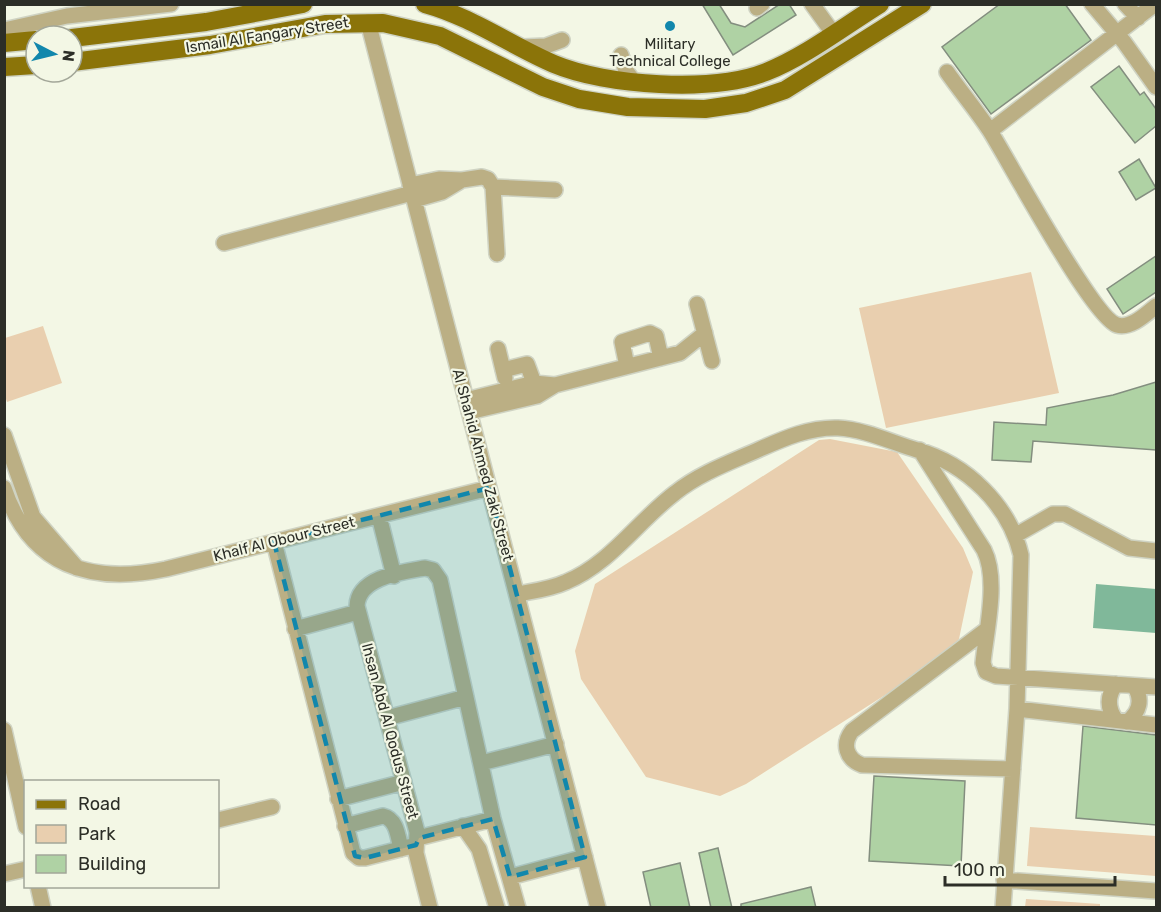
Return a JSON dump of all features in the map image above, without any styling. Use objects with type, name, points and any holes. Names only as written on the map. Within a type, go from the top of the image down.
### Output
[{"type":"main road","name":"Ismail Al Fangary Street","points":[[84,37],[195,23],[303,4]]},
{"type":"main road","points":[[425,4],[469,19],[552,63],[574,71],[634,82],[710,84],[741,80],[776,68],[880,4]]},
{"type":"main road","name":"Ismail Al Fangary Street","points":[[84,61],[210,45],[325,24],[368,22],[404,26],[440,36],[543,87],[579,99],[634,108],[698,110],[746,103],[785,90],[922,4]]},
{"type":"main road","points":[[4,43],[24,41]]},
{"type":"main road","points":[[4,67],[24,66]]},
{"type":"street","points":[[4,30],[67,10],[171,4]]},
{"type":"street","points":[[458,4],[469,19]]},
{"type":"street","points":[[812,4],[837,31]]},
{"type":"street","points":[[825,4],[837,31]]},
{"type":"street","points":[[1092,4],[1156,87]]},
{"type":"street","points":[[1125,4],[1138,18]]},
{"type":"street","points":[[1121,39],[1138,18],[1155,4]]},
{"type":"street","points":[[992,135],[1121,39],[1156,16]]},
{"type":"street","name":"Al Shahid Ahmed Zaki Street","points":[[368,22],[598,908]]},
{"type":"street","points":[[523,47],[546,46],[562,40]]},
{"type":"street","points":[[621,55],[626,71],[634,82]]},
{"type":"street","points":[[947,72],[992,135],[1072,271],[1107,318],[1116,325],[1125,325],[1135,322],[1156,306]]},
{"type":"street","points":[[224,243],[412,192],[439,179],[485,178],[493,188],[497,254]]},
{"type":"street","points":[[493,188],[555,190]]},
{"type":"street","points":[[697,304],[712,361]]},
{"type":"street","points":[[627,366],[622,342],[650,333],[656,336],[661,358]]},
{"type":"street","points":[[468,406],[537,396],[555,385],[684,351],[705,333]]},
{"type":"street","points":[[498,349],[508,390]]},
{"type":"street","points":[[503,370],[527,364],[534,383]]},
{"type":"street","points":[[468,406],[508,390],[534,383],[555,385]]},
{"type":"street","points":[[518,594],[545,589],[577,577],[600,561],[674,494],[699,477],[798,434],[821,428],[842,428],[920,450],[946,460],[970,476],[1002,511],[1016,535],[1021,555],[1017,709],[1001,904]]},
{"type":"street","points":[[4,435],[33,517],[77,568]]},
{"type":"street","points":[[920,450],[988,558],[992,574],[983,663],[986,672],[992,676],[1156,687]]},
{"type":"street","name":"Khalf Al Obour Street","points":[[4,488],[15,518],[30,538],[48,555],[77,568],[107,573],[147,572],[489,488]]},
{"type":"street","points":[[1016,535],[1053,514],[1065,514],[1129,548],[1156,551]]},
{"type":"street","points":[[379,516],[394,576]]},
{"type":"street","points":[[274,542],[353,853],[359,858],[401,849],[463,826],[493,819]]},
{"type":"street","points":[[296,629],[358,612],[357,600],[366,585],[425,568],[433,570],[439,576],[493,819],[518,908]]},
{"type":"street","name":"Ihsan Abd Al Qodus Street","points":[[358,612],[404,782],[417,842],[416,853],[430,908]]},
{"type":"street","points":[[986,630],[852,731],[847,740],[847,750],[852,760],[862,765],[1012,769]]},
{"type":"street","points":[[1116,684],[1110,694],[1109,705],[1121,721]]},
{"type":"street","points":[[1121,721],[1135,715],[1139,705],[1139,695],[1134,686]]},
{"type":"street","points":[[387,718],[466,697]]},
{"type":"street","points":[[1017,709],[1156,725]]},
{"type":"street","points":[[4,730],[24,818]]},
{"type":"street","points":[[481,763],[556,744]]},
{"type":"street","points":[[338,799],[404,782]]},
{"type":"street","points":[[219,820],[272,807]]},
{"type":"street","points":[[345,826],[383,816],[389,817],[394,822],[401,849]]},
{"type":"street","points":[[463,826],[479,849],[497,908]]},
{"type":"street","points":[[510,877],[585,857]]},
{"type":"street","points":[[4,874],[24,869]]},
{"type":"street","points":[[1004,880],[1156,891]]},
{"type":"street","points":[[38,888],[43,908]]},
{"type":"highlighted area","points":[[489,488],[585,857],[510,877],[493,819],[419,838],[416,845],[365,858],[355,856],[274,542]]},
{"type":"green space","points":[[1031,272],[1059,393],[886,428],[859,308]]},
{"type":"green space","points":[[43,326],[62,383],[7,402],[4,393],[5,338]]},
{"type":"green space","points":[[830,439],[897,452],[963,548],[973,572],[959,639],[946,656],[746,784],[720,796],[646,777],[581,679],[575,651],[595,584],[819,440]]},
{"type":"green space","points":[[1030,827],[1156,836],[1156,876],[1027,866]]},
{"type":"green space","points":[[1026,899],[1100,904],[1100,907],[1025,907]]},
{"type":"shaded area","points":[[1096,584],[1156,589],[1156,633],[1093,628]]},
{"type":"building","points":[[702,4],[719,4],[731,23],[745,27],[780,4],[789,4],[796,15],[733,55]]},
{"type":"building","points":[[1000,4],[1065,4],[1091,40],[991,114],[942,47]]},
{"type":"building","points":[[1119,66],[1140,95],[1144,92],[1156,109],[1156,126],[1135,143],[1091,87]]},
{"type":"building","points":[[1139,159],[1156,188],[1136,200],[1119,172]]},
{"type":"building","points":[[1156,256],[1156,292],[1123,314],[1107,289]]},
{"type":"building","points":[[1156,382],[1156,450],[1033,441],[1031,462],[992,460],[994,422],[1046,425],[1047,408],[1113,395]]},
{"type":"building","points":[[1083,726],[1156,735],[1156,825],[1076,818]]},
{"type":"building","points":[[874,776],[965,781],[961,866],[869,861]]},
{"type":"building","points":[[718,848],[732,908],[711,908],[699,853]]},
{"type":"building","points":[[680,863],[690,908],[651,908],[643,872]]},
{"type":"building","points":[[811,887],[816,908],[741,908],[741,904]]},
{"type":"place","name":"Military Technical College","points":[[670,26]]}]
